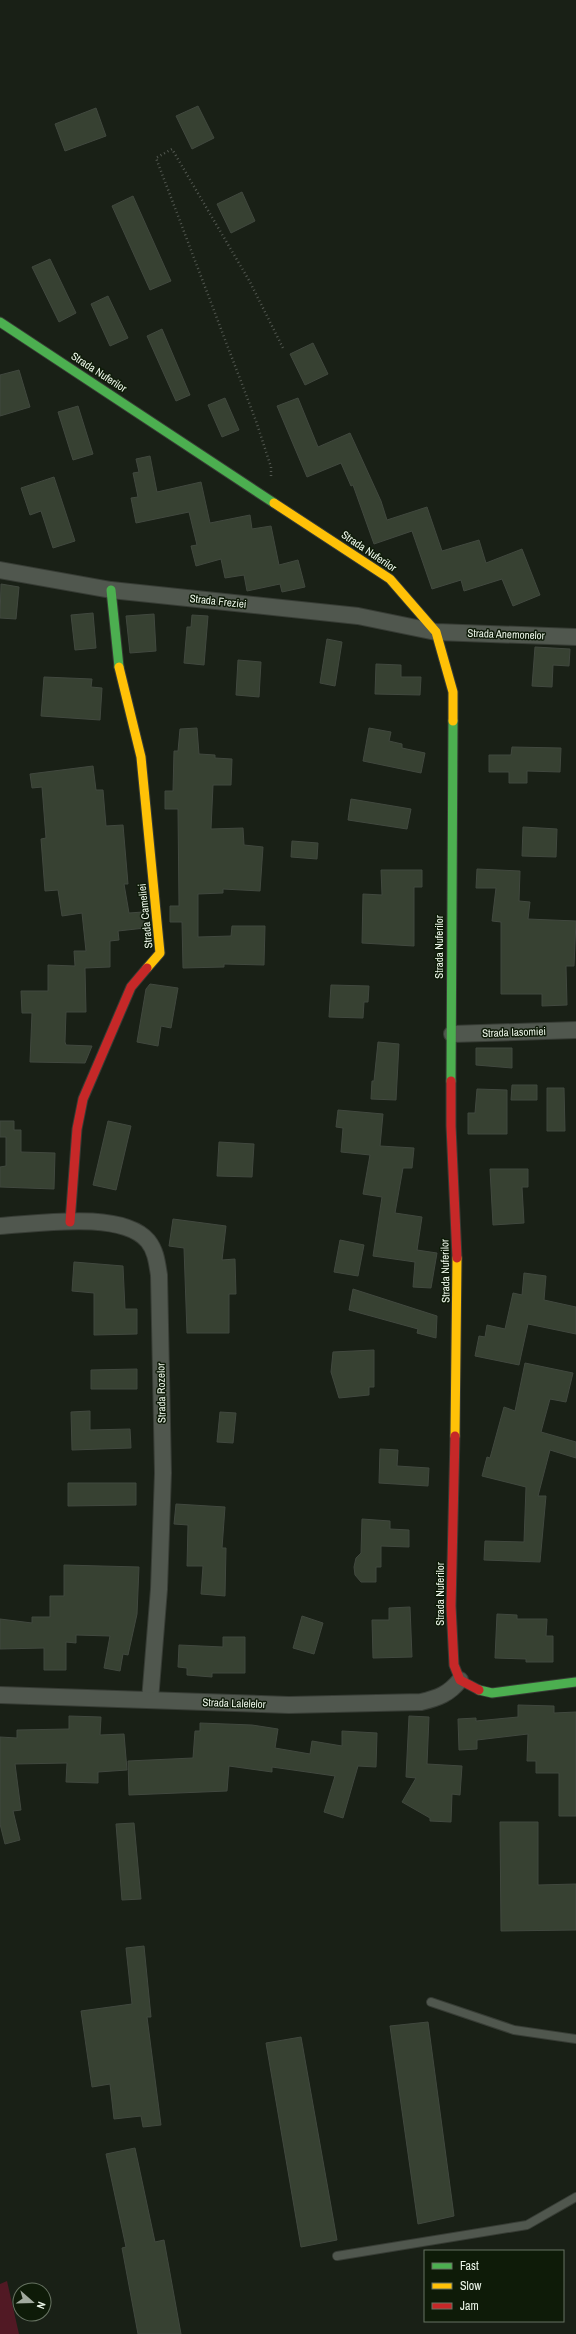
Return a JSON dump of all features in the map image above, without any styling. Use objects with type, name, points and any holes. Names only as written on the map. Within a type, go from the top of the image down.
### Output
[{"type":"main road","name":"Strada Nuferilor","points":[[0,322],[390,579],[436,632],[453,692],[451,1126],[458,1280],[451,1606],[454,1666],[460,1680]]},
{"type":"main road","name":"Strada Cameliei","points":[[70,1222],[77,1129],[83,1099],[131,987],[160,953],[141,757],[119,665],[111,590]]},
{"type":"main road","points":[[460,1680],[475,1689],[492,1693],[576,1682]]},
{"type":"street","name":"Strada Freziei","points":[[0,570],[111,590],[358,616],[436,632]]},
{"type":"street","name":"Strada Anemonelor","points":[[436,632],[576,637]]},
{"type":"street","name":"Strada Iasomiei","points":[[452,1034],[576,1030]]},
{"type":"street","name":"Strada Rozelor","points":[[0,1226],[70,1222],[112,1223],[130,1229],[148,1240],[156,1255],[159,1275],[163,1473],[159,1589],[150,1700]]},
{"type":"street","name":"Strada Lalelelor","points":[[0,1695],[289,1705],[421,1702],[437,1698],[450,1692],[460,1680]]},
{"type":"lane","points":[[431,2002],[514,2030],[576,2039]]},
{"type":"lane","points":[[337,2256],[527,2225],[576,2197]]},
{"type":"path","points":[[270,500],[271,467],[256,421],[156,158],[172,149],[250,282],[283,348]]},
{"type":"shaded area","points":[[7,2281],[12,2303],[12,2322],[16,2322],[19,2334],[0,2334],[0,2284]]},
{"type":"building","points":[[198,106],[214,138],[192,149],[176,116]]},
{"type":"building","points":[[96,108],[106,136],[65,151],[55,124]]},
{"type":"building","points":[[242,192],[255,221],[231,233],[217,204]]},
{"type":"building","points":[[133,196],[171,281],[150,290],[112,206]]},
{"type":"building","points":[[50,259],[76,313],[59,322],[32,267]]},
{"type":"building","points":[[108,296],[128,338],[110,346],[91,304]]},
{"type":"building","points":[[162,329],[190,395],[176,401],[147,336]]},
{"type":"building","points":[[313,343],[328,374],[305,385],[290,354]]},
{"type":"building","points":[[19,370],[30,407],[0,416],[0,375]]},
{"type":"building","points":[[225,398],[239,430],[222,437],[208,405]]},
{"type":"building","points":[[298,398],[318,447],[350,433],[381,501],[387,520],[427,507],[442,551],[479,540],[486,563],[522,549],[540,595],[513,606],[502,579],[464,591],[461,580],[432,589],[412,531],[374,544],[353,485],[351,486],[341,463],[307,477],[277,406]]},
{"type":"building","points":[[78,406],[93,454],[73,460],[58,412]]},
{"type":"building","points":[[150,456],[157,492],[201,482],[210,523],[250,515],[252,529],[271,526],[279,565],[298,560],[305,587],[282,592],[280,584],[247,591],[244,575],[225,578],[221,559],[196,566],[191,546],[197,545],[189,512],[136,523],[131,498],[138,497],[133,473],[139,472],[136,459]]},
{"type":"building","points":[[54,477],[75,541],[53,548],[41,511],[30,515],[21,488]]},
{"type":"building","points":[[1,584],[19,587],[16,619],[0,618]]},
{"type":"building","points":[[93,613],[96,648],[75,650],[71,615]]},
{"type":"building","points":[[154,614],[156,651],[130,653],[126,616]]},
{"type":"building","points":[[192,615],[208,616],[204,665],[184,663],[187,627],[191,627]]},
{"type":"building","points":[[327,639],[342,642],[335,686],[320,683]]},
{"type":"building","points":[[535,647],[570,649],[569,666],[553,665],[552,687],[532,686]]},
{"type":"building","points":[[238,660],[261,662],[259,697],[236,695]]},
{"type":"building","points":[[376,664],[401,665],[401,677],[421,677],[420,695],[375,694]]},
{"type":"building","points":[[44,677],[92,679],[91,687],[102,688],[100,720],[41,716]]},
{"type":"building","points":[[197,728],[199,754],[215,755],[215,758],[232,759],[231,785],[213,785],[211,829],[243,828],[244,845],[263,847],[260,891],[223,889],[223,893],[198,894],[198,937],[231,936],[232,926],[265,926],[264,965],[224,964],[224,967],[183,968],[182,922],[170,922],[170,906],[179,906],[178,809],[165,809],[165,791],[173,791],[174,751],[178,751],[180,729]]},
{"type":"building","points":[[369,728],[391,732],[389,741],[402,744],[402,748],[425,753],[421,773],[363,761]]},
{"type":"building","points":[[512,747],[561,748],[560,772],[527,771],[527,783],[509,783],[509,772],[489,772],[489,755],[511,755]]},
{"type":"building","points":[[93,766],[96,790],[103,790],[106,826],[123,825],[128,884],[124,884],[129,913],[143,912],[145,928],[118,931],[119,940],[110,941],[110,967],[85,968],[86,1012],[66,1012],[65,1042],[66,1045],[92,1046],[85,1063],[30,1062],[32,1013],[22,1013],[21,991],[48,991],[48,965],[75,966],[74,951],[86,951],[82,913],[62,916],[58,890],[45,891],[41,839],[46,838],[42,787],[32,788],[30,774]]},
{"type":"building","points":[[351,799],[411,809],[407,829],[348,820]]},
{"type":"building","points":[[523,827],[557,829],[556,857],[522,856]]},
{"type":"building","points":[[292,841],[318,843],[317,859],[291,857]]},
{"type":"building","points":[[477,869],[520,871],[519,901],[530,902],[528,919],[576,921],[574,966],[566,966],[567,1005],[542,1006],[542,994],[501,994],[501,922],[492,921],[496,888],[476,888]]},
{"type":"building","points":[[381,870],[422,870],[422,887],[414,887],[414,946],[362,943],[363,894],[382,895]]},
{"type":"building","points":[[150,984],[178,988],[171,1028],[161,1026],[158,1046],[137,1042],[146,989]]},
{"type":"building","points":[[331,985],[369,986],[368,1002],[364,1002],[363,1018],[329,1017]]},
{"type":"building","points":[[378,1042],[399,1044],[396,1100],[371,1099],[372,1081],[374,1081]]},
{"type":"building","points":[[476,1048],[512,1048],[512,1068],[476,1065]]},
{"type":"building","points":[[512,1085],[537,1085],[537,1100],[511,1100]]},
{"type":"building","points":[[547,1088],[564,1088],[565,1131],[547,1131]]},
{"type":"building","points":[[477,1089],[507,1090],[507,1134],[468,1134],[468,1113],[475,1113]]},
{"type":"building","points":[[338,1110],[383,1114],[380,1146],[414,1148],[412,1168],[403,1168],[395,1213],[422,1217],[417,1250],[437,1253],[431,1288],[413,1287],[415,1262],[373,1256],[382,1197],[363,1194],[370,1155],[341,1152],[343,1128],[336,1127]]},
{"type":"building","points":[[0,1121],[14,1121],[14,1130],[21,1130],[21,1152],[55,1153],[54,1189],[0,1187],[0,1167],[6,1166],[6,1137],[0,1137]]},
{"type":"building","points":[[108,1121],[131,1126],[116,1190],[93,1185]]},
{"type":"building","points":[[219,1142],[254,1144],[252,1177],[217,1176]]},
{"type":"building","points":[[490,1169],[528,1169],[528,1187],[522,1187],[524,1223],[493,1225]]},
{"type":"building","points":[[173,1219],[226,1226],[222,1260],[235,1259],[236,1294],[229,1294],[229,1333],[187,1333],[184,1248],[169,1246]]},
{"type":"building","points":[[340,1240],[364,1245],[358,1276],[334,1272]]},
{"type":"building","points":[[74,1262],[123,1266],[125,1309],[137,1309],[137,1334],[94,1335],[94,1293],[72,1291]]},
{"type":"building","points":[[524,1273],[546,1276],[544,1300],[576,1307],[576,1334],[528,1324],[519,1365],[475,1356],[479,1336],[485,1337],[487,1325],[505,1329],[513,1293],[522,1295]]},
{"type":"building","points":[[353,1289],[437,1316],[436,1338],[417,1333],[418,1329],[349,1310]]},
{"type":"building","points":[[374,1350],[374,1387],[369,1387],[369,1395],[339,1398],[331,1372],[333,1352]]},
{"type":"building","points":[[525,1363],[573,1373],[566,1402],[550,1399],[541,1432],[576,1442],[576,1458],[550,1450],[538,1496],[546,1496],[540,1562],[484,1560],[485,1541],[524,1542],[526,1487],[482,1476],[487,1457],[490,1458],[504,1407],[515,1411]]},
{"type":"building","points":[[137,1369],[137,1389],[91,1389],[91,1370]]},
{"type":"building","points":[[90,1411],[90,1430],[130,1429],[131,1448],[72,1450],[71,1412]]},
{"type":"building","points":[[220,1412],[236,1413],[233,1443],[217,1442]]},
{"type":"building","points":[[380,1449],[398,1450],[397,1466],[429,1468],[428,1486],[379,1483]]},
{"type":"building","points":[[68,1483],[136,1483],[136,1505],[68,1506]]},
{"type":"building","points":[[176,1504],[225,1507],[222,1548],[226,1548],[225,1596],[201,1594],[203,1566],[187,1566],[188,1525],[174,1524]]},
{"type":"building","points":[[362,1519],[390,1521],[390,1529],[409,1530],[409,1547],[381,1546],[381,1567],[376,1567],[376,1582],[361,1582],[355,1575],[354,1567],[356,1558],[361,1553]]},
{"type":"building","points":[[64,1565],[139,1567],[137,1614],[128,1655],[123,1654],[120,1671],[104,1668],[110,1636],[76,1635],[76,1643],[66,1642],[66,1670],[44,1670],[44,1648],[0,1649],[0,1619],[32,1623],[32,1617],[50,1617],[50,1596],[64,1596]]},
{"type":"building","points":[[410,1607],[412,1657],[373,1658],[372,1620],[389,1620],[389,1608]]},
{"type":"building","points":[[497,1614],[517,1615],[517,1619],[547,1619],[546,1636],[553,1636],[553,1662],[526,1662],[526,1659],[495,1658]]},
{"type":"building","points":[[302,1616],[323,1623],[314,1654],[293,1648]]},
{"type":"building","points":[[223,1637],[245,1637],[245,1673],[212,1673],[212,1677],[187,1675],[187,1668],[178,1667],[179,1645],[223,1647]]},
{"type":"building","points":[[518,1705],[554,1706],[554,1713],[576,1712],[576,1816],[559,1816],[559,1773],[536,1773],[536,1761],[527,1761],[528,1734],[477,1740],[477,1749],[459,1750],[458,1719],[476,1718],[476,1721],[518,1717]]},
{"type":"building","points":[[69,1716],[101,1717],[100,1735],[124,1734],[127,1770],[98,1772],[98,1783],[66,1782],[67,1763],[15,1764],[21,1810],[13,1811],[20,1840],[5,1844],[0,1824],[0,1737],[17,1738],[17,1730],[69,1729]]},
{"type":"building","points":[[409,1716],[429,1717],[427,1764],[462,1766],[460,1795],[452,1794],[451,1822],[430,1821],[430,1818],[402,1802],[416,1778],[406,1777]]},
{"type":"building","points":[[200,1723],[252,1725],[278,1729],[275,1748],[310,1754],[312,1741],[342,1746],[342,1731],[377,1733],[376,1767],[358,1766],[343,1818],[324,1812],[335,1776],[272,1767],[272,1772],[229,1766],[227,1791],[129,1795],[128,1761],[193,1758],[195,1731],[200,1731]]},
{"type":"building","points":[[500,1822],[538,1822],[538,1885],[576,1884],[576,1930],[501,1931]]},
{"type":"building","points":[[134,1823],[141,1899],[122,1900],[116,1824]]},
{"type":"building","points":[[144,1946],[151,2017],[147,2017],[161,2125],[143,2127],[141,2116],[114,2119],[110,2084],[92,2087],[81,2011],[132,2004],[126,1948]]},
{"type":"building","points":[[428,2022],[454,2216],[418,2224],[390,2026]]},
{"type":"building","points":[[301,2037],[337,2240],[301,2247],[266,2043]]},
{"type":"building","points":[[135,2148],[155,2242],[164,2240],[181,2334],[138,2334],[122,2248],[126,2247],[106,2154]]},
{"type":"traffic: fast","points":[[0,322],[274,503]]},
{"type":"traffic: fast","points":[[111,590],[119,667]]},
{"type":"traffic: fast","points":[[451,1081],[453,721]]},
{"type":"traffic: fast","points":[[479,1690],[492,1693],[576,1682]]},
{"type":"traffic: slow","points":[[274,503],[390,579],[436,632],[453,692],[453,721]]},
{"type":"traffic: slow","points":[[119,667],[141,757],[160,953],[147,968]]},
{"type":"traffic: slow","points":[[455,1436],[457,1258]]},
{"type":"traffic: jam","points":[[70,1222],[77,1129],[83,1099],[131,987],[147,968]]},
{"type":"traffic: jam","points":[[451,1081],[451,1126],[457,1258]]},
{"type":"traffic: jam","points":[[455,1436],[451,1606],[454,1665],[460,1680],[479,1690]]}]
